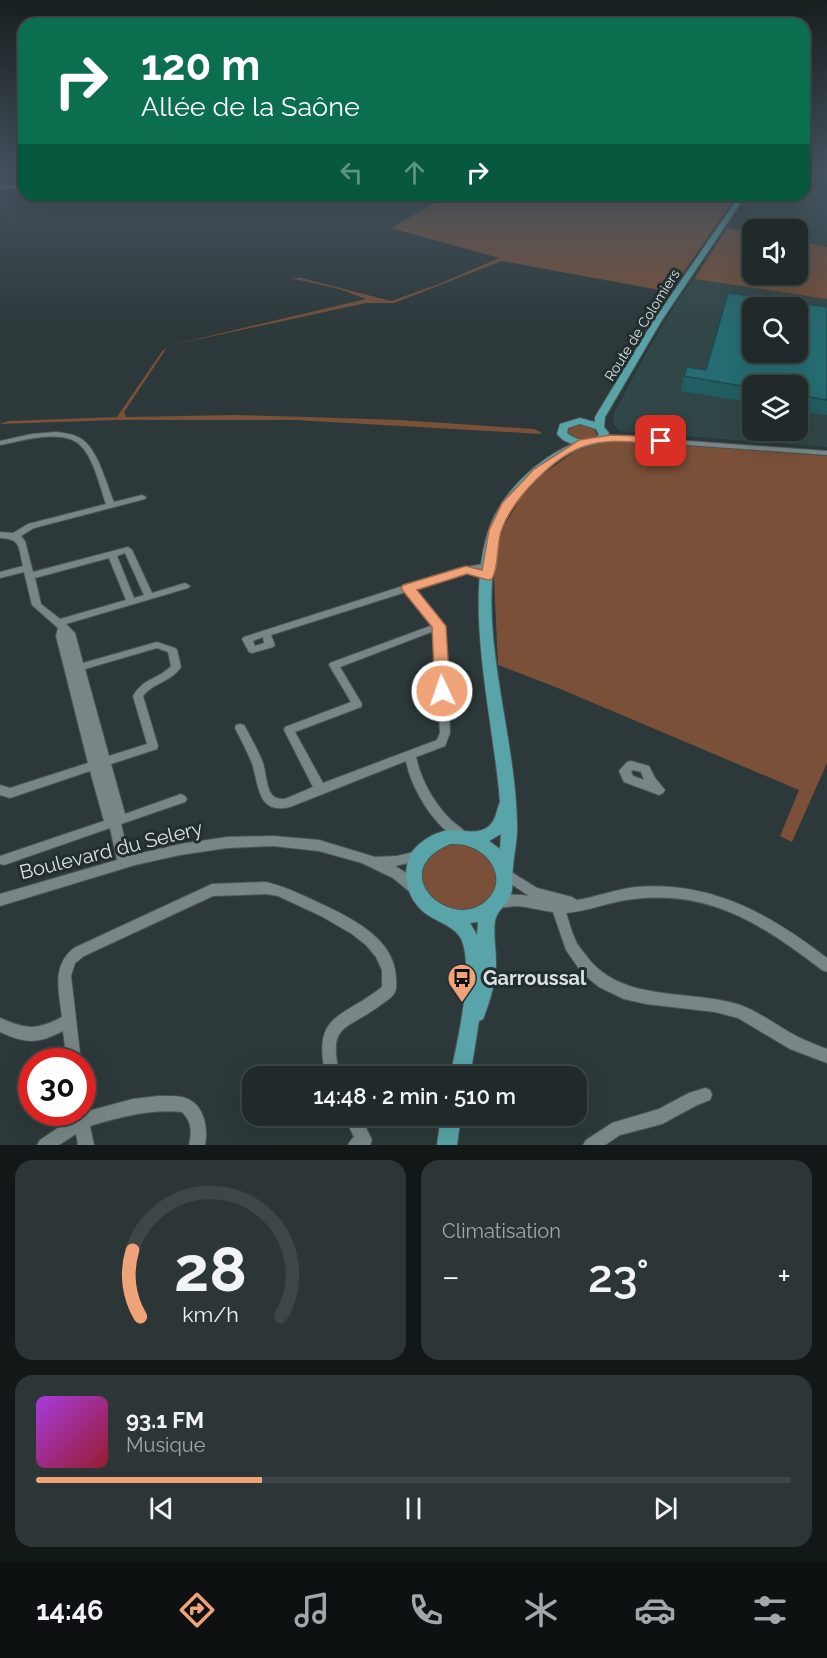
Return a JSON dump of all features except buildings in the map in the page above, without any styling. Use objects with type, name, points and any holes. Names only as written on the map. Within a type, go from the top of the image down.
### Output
[{"type":"main road","name":"Route de Colomiers","points":[[600,432],[600,417],[658,320],[722,226]]},
{"type":"main road","name":"Route de Colomiers","points":[[565,437],[562,434],[563,426],[592,415],[615,394]]},
{"type":"main road","points":[[546,464],[600,432],[580,421]]},
{"type":"main road","points":[[462,1066],[468,1036],[485,980],[487,958],[484,928],[492,906],[503,890],[511,832],[490,658],[488,571],[495,530],[502,514],[518,491],[562,446],[565,437],[583,443]]},
{"type":"main road","points":[[468,1036],[474,968],[473,946],[465,928],[425,904],[415,890],[412,872],[418,856],[433,843],[449,837],[468,838],[489,835],[497,830],[503,821],[507,796]]},
{"type":"main road","points":[[468,838],[489,847],[498,857],[504,871]]},
{"type":"main road","points":[[440,914],[466,917],[492,906]]},
{"type":"main road","points":[[447,1145],[450,1126]]},
{"type":"main road","points":[[456,1145],[457,1126]]},
{"type":"street","points":[[600,432],[620,438],[827,451]]},
{"type":"street","points":[[0,443],[42,435],[68,436],[78,440],[88,450],[111,505]]},
{"type":"street","points":[[0,535],[15,536],[31,526],[142,497]]},
{"type":"street","points":[[15,536],[21,541],[36,605],[60,625],[61,636],[75,669],[100,763],[108,817],[115,822],[124,863]]},
{"type":"street","points":[[0,576],[29,572],[128,550],[149,596]]},
{"type":"street","points":[[112,554],[131,601]]},
{"type":"street","points":[[266,633],[466,570],[488,571]]},
{"type":"street","points":[[60,625],[185,586]]},
{"type":"street","points":[[240,728],[258,765],[264,792],[271,801],[279,804],[441,743],[445,733],[439,626],[408,588]]},
{"type":"street","points":[[320,789],[290,730],[357,704],[334,665],[439,626]]},
{"type":"street","points":[[0,790],[10,793],[153,746],[138,696],[146,684],[167,678],[176,668],[172,650],[158,645],[75,669]]},
{"type":"street","points":[[410,755],[411,769],[435,809],[453,831],[468,838]]},
{"type":"street","points":[[3,860],[181,799]]},
{"type":"street","points":[[433,843],[440,825],[435,809]]},
{"type":"street","name":"Boulevard du Selery","points":[[0,900],[124,863],[197,846],[251,840],[314,843],[339,849],[374,862],[405,879],[415,890]]},
{"type":"street","name":"Boulevard du Selery","points":[[374,862],[397,861],[418,856]]},
{"type":"street","points":[[504,871],[534,892],[580,904]]},
{"type":"street","points":[[72,1048],[64,976],[66,966],[79,952],[212,890],[266,888],[280,891],[358,930],[380,950],[388,969],[389,990],[381,998],[346,1016],[336,1025],[327,1047],[330,1066]]},
{"type":"street","points":[[492,906],[521,900],[558,907],[623,894],[646,892],[704,898],[738,909],[771,926],[827,966]]},
{"type":"street","points":[[558,907],[573,949],[592,974],[611,987],[644,999],[708,1005],[737,1011],[753,1017],[793,1042],[827,1056]]},
{"type":"street","points":[[0,1024],[17,1033],[31,1036],[47,1033],[68,1021]]},
{"type":"street","points":[[591,1145],[617,1128],[662,1116],[694,1098],[705,1095]]},
{"type":"street","points":[[96,1114],[163,1104],[185,1105],[198,1120],[200,1132],[197,1145]]},
{"type":"street","points":[[45,1145],[69,1126]]},
{"type":"street","points":[[83,1126],[86,1145]]},
{"type":"street","points":[[356,1145],[364,1140],[357,1126]]},
{"type":"shaded area","points":[[715,226],[670,292],[502,261],[394,303],[366,303],[172,345],[366,299],[339,289],[291,278],[301,278],[391,301],[439,284],[499,258],[391,228]]},
{"type":"shaded area","points":[[808,226],[827,226],[827,247],[808,243]]},
{"type":"shaded area","points":[[727,228],[742,231],[742,285],[808,285],[808,243],[827,247],[827,299],[694,279]]},
{"type":"shaded area","points":[[694,279],[827,299],[827,447],[749,441],[808,441],[808,375],[742,375],[742,440],[620,431],[613,423],[614,413],[678,300]]},
{"type":"shaded area","points":[[166,349],[124,412],[126,417],[234,415],[400,420],[534,429],[541,434],[295,420],[117,420],[0,424],[8,421],[117,417],[163,350]]},
{"type":"shaded area","points":[[581,424],[594,428],[597,435],[589,439],[582,439],[567,433],[570,426]]},
{"type":"shaded area","points":[[617,440],[827,456],[827,763],[792,842],[780,836],[799,790],[498,665],[494,579],[497,549],[504,526],[520,499],[543,474],[581,447]]},
{"type":"shaded area","points":[[457,842],[481,848],[497,867],[497,885],[494,894],[483,903],[468,909],[454,909],[441,904],[430,896],[423,886],[421,873],[424,861],[435,849]]},
{"type":"place","name":"Garroussal","points":[[462,1004]]},
{"type":"route","points":[[442,691],[439,626],[408,588],[459,571],[466,570],[488,576],[495,530],[508,503],[546,464],[570,449],[583,443],[611,438],[661,441]]}]
